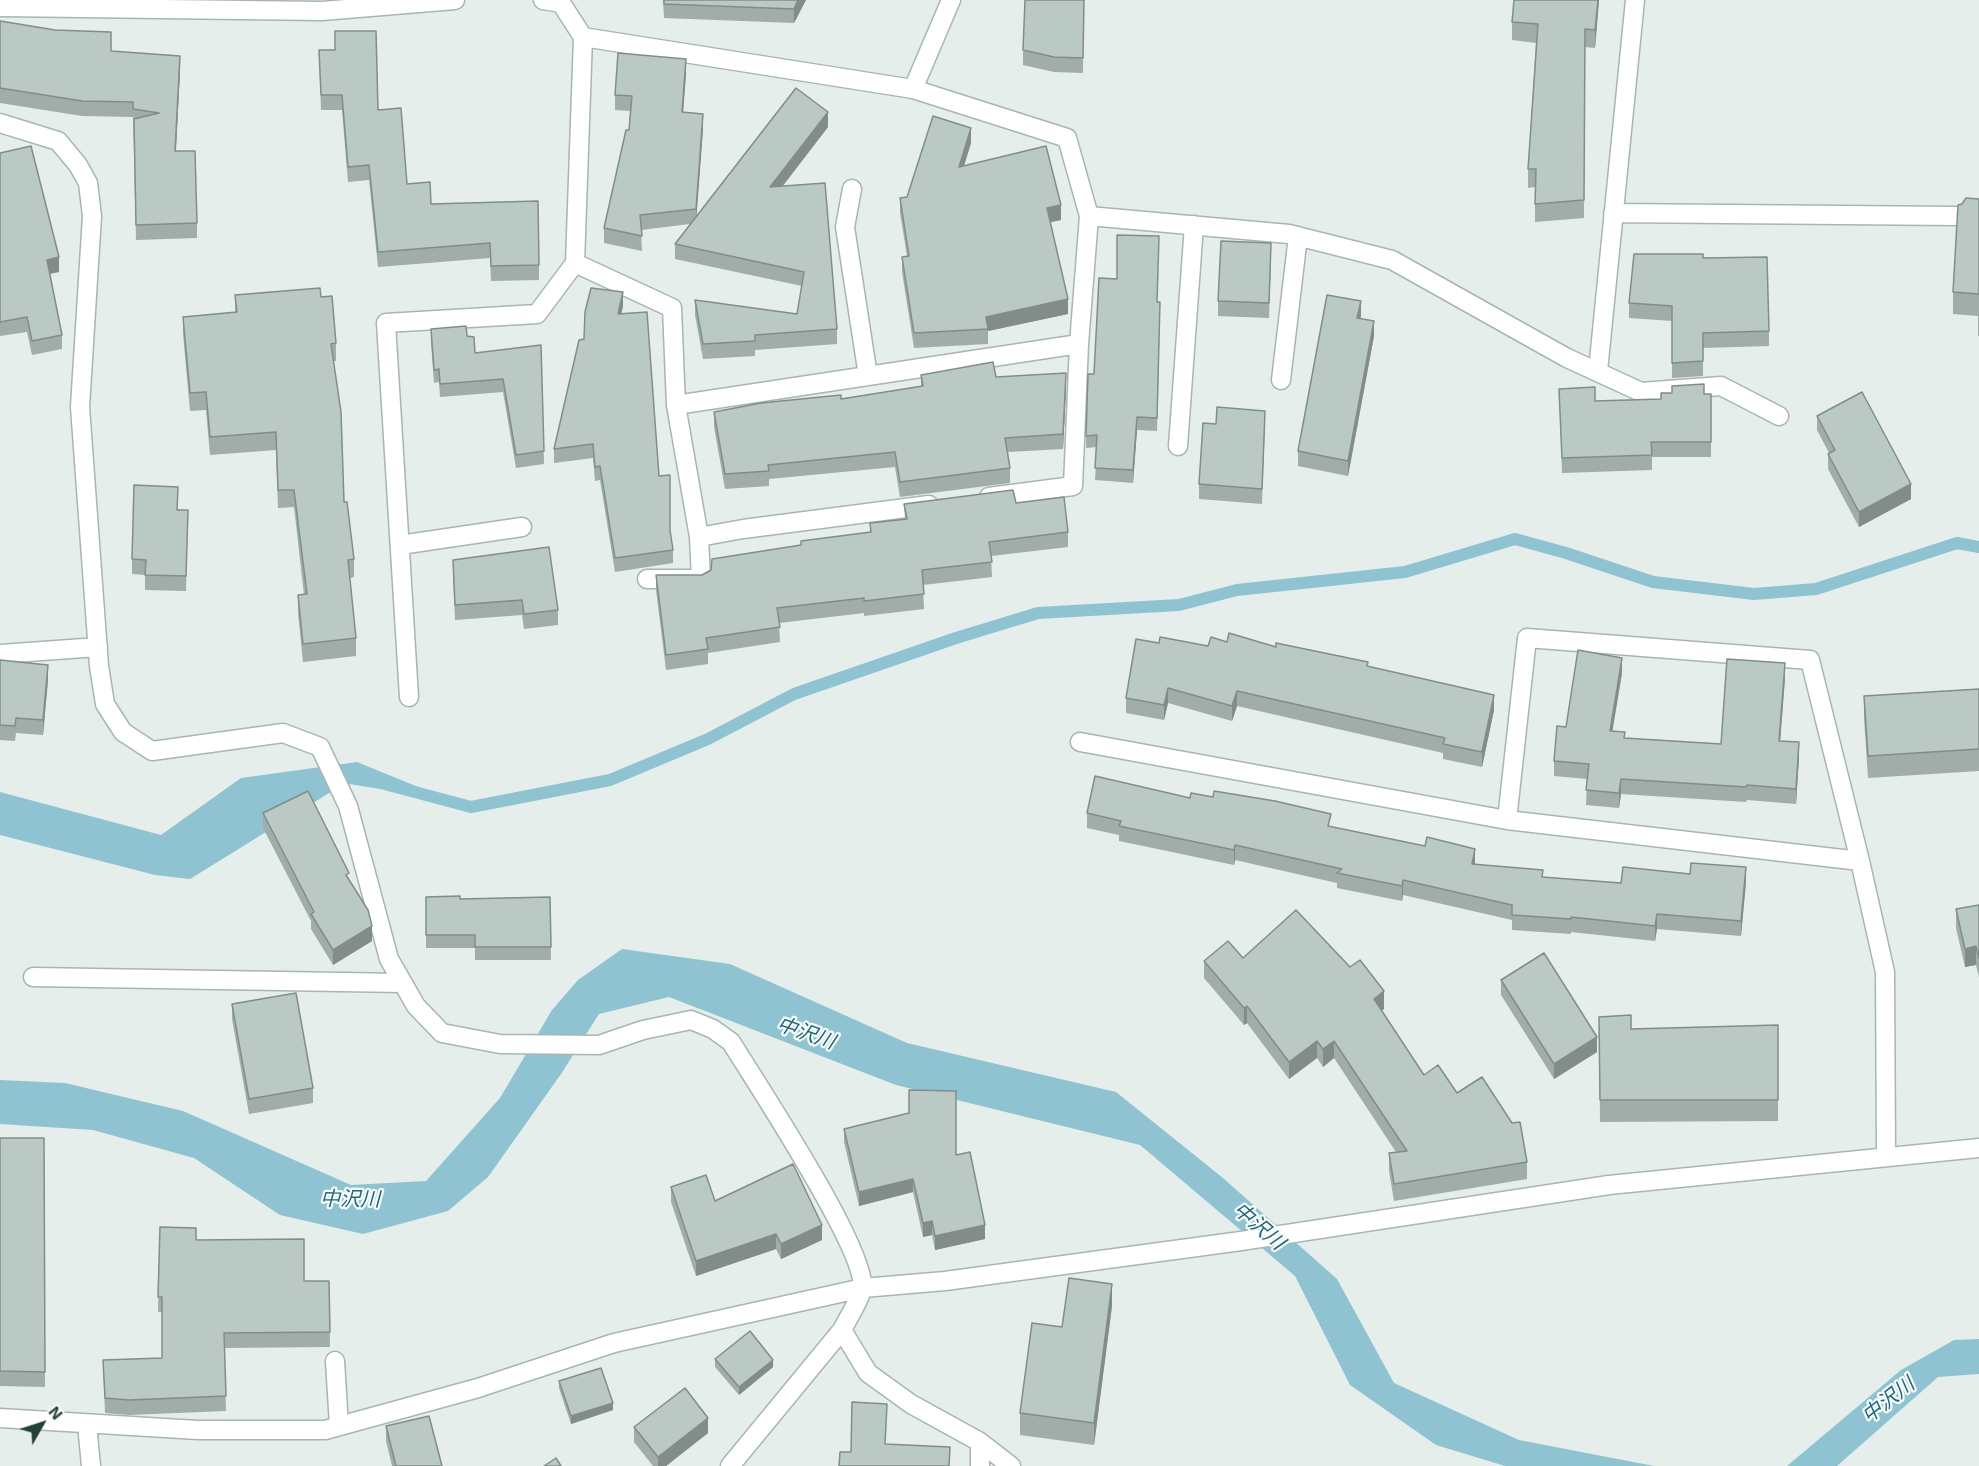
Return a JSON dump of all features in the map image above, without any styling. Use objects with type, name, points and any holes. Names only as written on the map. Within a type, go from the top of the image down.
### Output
[{"type":"street","points":[[0,7],[322,11],[455,0]]},
{"type":"street","points":[[913,89],[951,0]]},
{"type":"street","points":[[1598,371],[1635,0]]},
{"type":"street","points":[[409,697],[386,323],[537,314],[575,263],[583,37],[555,1]]},
{"type":"street","points":[[583,37],[913,89],[1067,138],[1089,216],[1073,486],[967,500]]},
{"type":"street","points":[[0,123],[58,141],[78,165],[88,183],[92,216],[80,407],[99,666],[105,704],[123,732],[152,751],[283,733],[320,747],[348,806],[389,959],[416,1006],[442,1032],[500,1044],[599,1045],[643,1030],[691,1020],[713,1029],[731,1042],[838,1217],[858,1265],[863,1288],[842,1330],[730,1466]]},
{"type":"street","points":[[852,189],[845,227],[868,376]]},
{"type":"street","points":[[1613,213],[1956,216]]},
{"type":"street","points":[[1089,216],[1298,236],[1392,260],[1567,358],[1641,392],[1721,386],[1779,416]]},
{"type":"street","points":[[1178,446],[1194,225]]},
{"type":"street","points":[[1281,380],[1298,236]]},
{"type":"street","points":[[575,263],[672,308],[676,405],[699,537],[701,579],[647,579]]},
{"type":"street","points":[[676,405],[1080,344]]},
{"type":"street","points":[[699,537],[743,529],[943,503]]},
{"type":"street","points":[[400,545],[522,527]]},
{"type":"street","points":[[1507,820],[1527,638],[1810,660],[1885,972],[1886,1156]]},
{"type":"street","points":[[0,654],[98,647]]},
{"type":"street","points":[[1080,742],[1507,820],[1860,861]]},
{"type":"street","points":[[33,977],[403,983]]},
{"type":"street","points":[[0,1418],[198,1430],[325,1430],[478,1388],[614,1344],[863,1288],[945,1281],[1241,1241],[1609,1185],[1979,1148]]},
{"type":"street","points":[[842,1330],[868,1373],[911,1404],[980,1442],[1011,1466]]},
{"type":"street","points":[[334,1361],[339,1426]]},
{"type":"street","points":[[87,1424],[91,1466]]},
{"type":"street","points":[[980,1442],[980,1466]]},
{"type":"water","points":[[357,762],[445,798],[355,777],[190,879],[155,875],[0,835],[0,792],[161,835],[241,778]]},
{"type":"water","name":"中沢川","points":[[622,949],[730,964],[907,1043],[1116,1092],[1223,1178],[1337,1279],[1394,1383],[1519,1440],[1654,1466],[1505,1466],[1436,1445],[1350,1385],[1295,1276],[1140,1145],[896,1085],[669,997],[599,1014],[561,1074],[488,1177],[448,1211],[363,1234],[280,1215],[194,1158],[93,1130],[0,1124],[0,1080],[65,1083],[183,1111],[351,1185],[426,1181],[500,1098],[552,1010],[578,980]]},
{"type":"water","name":"中沢川","points":[[1979,1339],[1979,1374],[1938,1377],[1837,1466],[1787,1466],[1901,1370],[1954,1340]]},
{"type":"building","points":[[664,0],[798,0],[794,9],[664,4]]},
{"type":"building","points":[[1025,0],[1084,0],[1083,58],[1054,57],[1023,50]]},
{"type":"building","points":[[1514,0],[1598,0],[1595,30],[1585,29],[1584,200],[1535,204],[1536,169],[1528,169],[1538,24],[1512,22]]},
{"type":"building","points":[[0,21],[55,30],[111,32],[111,51],[180,56],[175,151],[195,151],[197,223],[136,225],[134,119],[159,113],[133,109],[133,102],[82,101],[0,88]]},
{"type":"building","points":[[335,31],[376,31],[378,110],[401,108],[407,184],[430,182],[431,204],[538,201],[539,265],[491,266],[490,243],[378,252],[369,165],[348,167],[342,95],[321,95],[319,50],[335,50]]},
{"type":"building","points":[[618,53],[686,59],[682,112],[703,114],[696,209],[640,215],[642,236],[604,228],[626,130],[629,130],[632,96],[615,95]]},
{"type":"building","points":[[796,88],[828,112],[770,187],[825,183],[837,329],[755,335],[755,341],[703,344],[695,300],[797,314],[804,272],[675,244]]},
{"type":"building","points":[[933,116],[971,128],[959,167],[1046,146],[1061,205],[1047,208],[1068,299],[986,317],[988,329],[914,333],[902,257],[909,256],[900,198],[907,197]]},
{"type":"building","points":[[31,146],[59,257],[47,260],[62,335],[32,341],[27,317],[0,322],[0,153]]},
{"type":"building","points":[[1966,198],[1979,199],[1979,294],[1953,292],[1958,205],[1962,204]]},
{"type":"building","points":[[1117,235],[1159,236],[1157,418],[1137,417],[1133,470],[1095,468],[1097,435],[1086,436],[1088,374],[1094,374],[1099,278],[1117,279]]},
{"type":"building","points":[[1221,241],[1271,243],[1269,303],[1218,301]]},
{"type":"building","points":[[1634,254],[1703,254],[1703,258],[1767,257],[1769,331],[1703,333],[1703,361],[1672,363],[1672,306],[1629,303]]},
{"type":"building","points":[[320,288],[321,297],[332,296],[336,343],[331,344],[341,412],[344,502],[347,502],[354,559],[348,560],[356,638],[303,644],[298,595],[307,594],[294,490],[278,490],[276,432],[210,437],[206,392],[190,393],[183,317],[237,312],[235,295]]},
{"type":"building","points":[[591,288],[623,292],[618,314],[647,312],[659,476],[670,475],[670,530],[673,550],[615,558],[600,466],[595,467],[593,444],[554,449],[579,340],[584,339],[585,312]]},
{"type":"building","points":[[1327,295],[1361,301],[1357,318],[1374,321],[1348,461],[1298,451]]},
{"type":"building","points":[[466,326],[467,336],[474,337],[475,353],[541,345],[544,451],[516,455],[503,379],[440,384],[439,369],[434,370],[431,329]]},
{"type":"building","points":[[993,362],[996,377],[1066,373],[1063,434],[1005,438],[1010,468],[900,482],[895,452],[768,465],[769,471],[725,474],[714,412],[761,403],[841,395],[841,399],[923,386],[921,375]]},
{"type":"building","points":[[1704,384],[1704,394],[1711,394],[1711,442],[1651,442],[1652,455],[1562,458],[1559,389],[1595,387],[1595,401],[1661,399],[1661,393],[1672,393],[1672,386]]},
{"type":"building","points":[[1862,392],[1911,484],[1859,512],[1828,454],[1835,450],[1817,416]]},
{"type":"building","points":[[1217,407],[1265,411],[1262,489],[1199,484],[1203,423],[1216,424]]},
{"type":"building","points":[[134,485],[178,487],[177,510],[188,510],[186,576],[145,575],[146,560],[132,559]]},
{"type":"building","points":[[1013,490],[1016,503],[1064,497],[1068,532],[989,542],[992,562],[922,570],[924,594],[777,608],[780,627],[706,638],[708,649],[666,655],[656,575],[702,575],[711,570],[712,559],[801,545],[801,541],[871,532],[870,523],[907,519],[904,504]]},
{"type":"building","points":[[549,547],[558,610],[524,614],[522,600],[455,605],[453,560]]},
{"type":"building","points":[[1229,633],[1276,647],[1276,643],[1368,662],[1367,666],[1494,695],[1482,752],[1443,744],[1445,738],[1237,691],[1232,706],[1168,688],[1164,705],[1126,698],[1136,639],[1159,643],[1160,637],[1208,646],[1211,637],[1227,642]]},
{"type":"building","points":[[1578,650],[1622,658],[1610,731],[1625,732],[1624,738],[1721,744],[1727,659],[1785,663],[1779,741],[1799,742],[1796,789],[1621,779],[1619,793],[1586,790],[1589,764],[1554,761],[1557,726],[1566,727]]},
{"type":"building","points":[[0,660],[48,665],[43,720],[16,718],[15,726],[0,725]]},
{"type":"building","points":[[1979,689],[1979,749],[1868,756],[1864,696]]},
{"type":"building","points":[[1095,776],[1190,798],[1191,793],[1213,797],[1214,791],[1275,801],[1331,814],[1328,826],[1425,846],[1427,837],[1475,849],[1472,864],[1543,870],[1542,877],[1621,883],[1623,867],[1690,874],[1691,863],[1746,867],[1741,921],[1657,914],[1655,926],[1571,917],[1571,919],[1512,915],[1512,905],[1403,880],[1402,886],[1337,873],[1342,869],[1235,845],[1234,850],[1119,826],[1121,821],[1087,813]]},
{"type":"building","points":[[308,791],[349,873],[346,875],[368,910],[372,926],[333,950],[311,914],[314,912],[263,813]]},
{"type":"building","points":[[460,896],[460,899],[550,897],[551,947],[475,947],[475,935],[426,935],[426,897]]},
{"type":"building","points":[[1979,905],[1979,958],[1976,946],[1965,949],[1956,909]]},
{"type":"building","points":[[1296,910],[1350,967],[1360,960],[1384,991],[1374,999],[1424,1075],[1438,1065],[1457,1093],[1482,1077],[1512,1123],[1520,1122],[1527,1162],[1394,1184],[1389,1153],[1407,1151],[1334,1041],[1323,1049],[1317,1041],[1289,1062],[1247,1006],[1244,1008],[1204,961],[1228,941],[1243,958]]},
{"type":"building","points":[[1544,953],[1597,1037],[1554,1064],[1501,980]]},
{"type":"building","points":[[296,993],[313,1088],[249,1099],[232,1004]]},
{"type":"building","points":[[1631,1015],[1631,1029],[1778,1025],[1778,1100],[1600,1100],[1599,1017]]},
{"type":"building","points":[[909,1090],[956,1091],[956,1155],[970,1152],[985,1225],[935,1236],[932,1221],[923,1223],[913,1179],[859,1192],[844,1129],[909,1113]]},
{"type":"building","points":[[0,1138],[44,1138],[45,1372],[0,1371]]},
{"type":"building","points":[[793,1164],[822,1225],[781,1244],[776,1234],[696,1261],[671,1187],[706,1175],[715,1201]]},
{"type":"building","points":[[160,1227],[196,1228],[196,1240],[304,1239],[304,1281],[329,1281],[330,1332],[224,1333],[226,1396],[129,1400],[105,1398],[103,1360],[162,1358],[162,1297],[158,1297]]},
{"type":"building","points":[[1069,1278],[1112,1284],[1094,1423],[1020,1413],[1032,1323],[1062,1327]]},
{"type":"building","points":[[750,1331],[773,1360],[739,1387],[715,1359]]},
{"type":"building","points":[[601,1368],[613,1403],[571,1416],[559,1381]]},
{"type":"building","points":[[685,1388],[708,1418],[658,1457],[634,1427]]},
{"type":"building","points":[[852,1402],[887,1404],[885,1444],[950,1447],[949,1466],[839,1466],[840,1452],[851,1452]]},
{"type":"building","points":[[429,1416],[442,1466],[396,1466],[386,1426]]},
{"type":"building","points":[[556,1458],[561,1466],[544,1466]]},
{"type":"waterway","points":[[338,776],[381,783],[471,807],[610,780],[708,739],[794,694],[956,638],[1038,613],[1179,605],[1237,590],[1405,572],[1515,539],[1566,553],[1653,582],[1754,594],[1816,589],[1957,543],[1979,547]]}]
